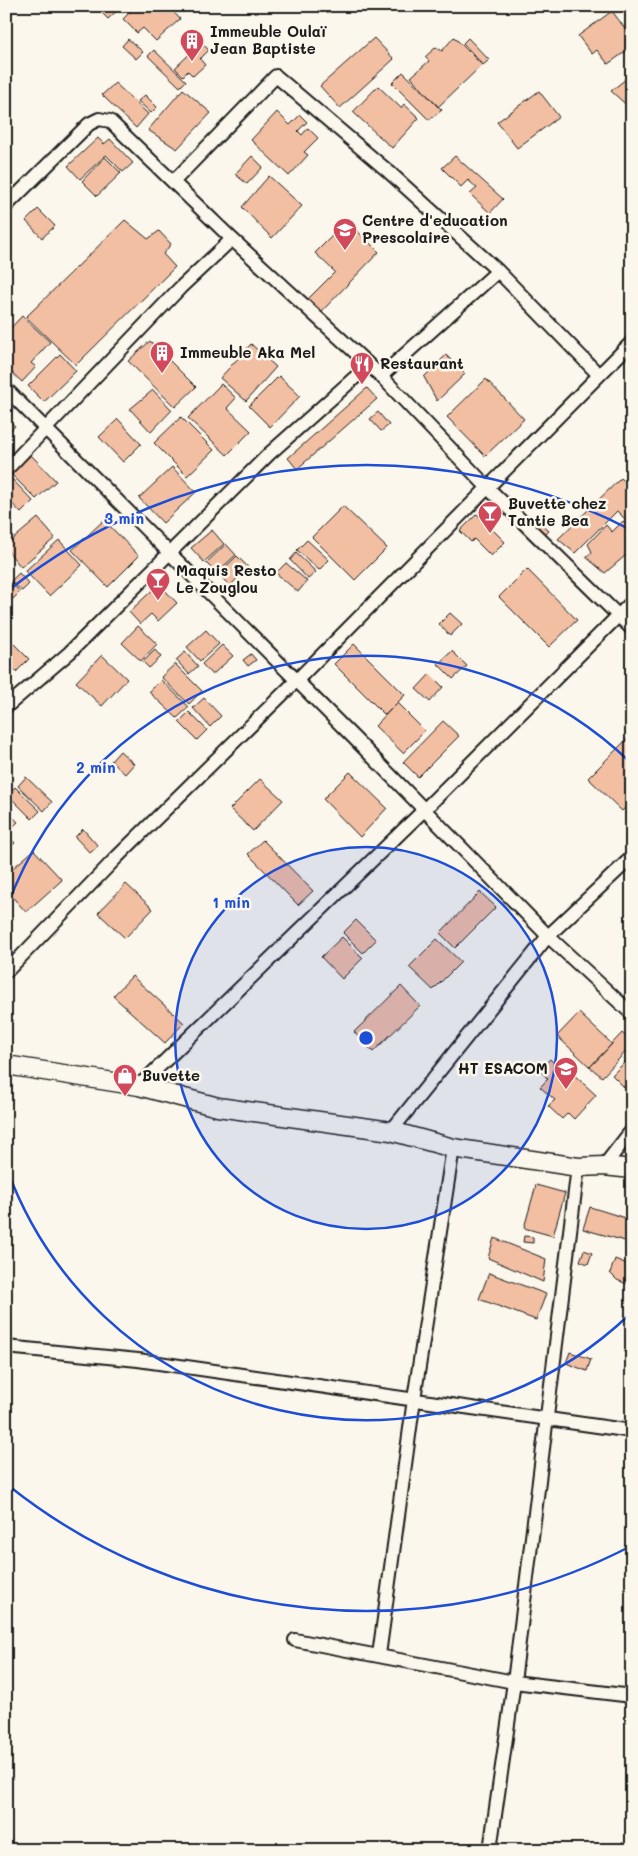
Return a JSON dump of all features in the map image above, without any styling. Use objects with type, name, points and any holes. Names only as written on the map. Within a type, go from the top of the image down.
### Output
[{"type":"street","points":[[173,182],[276,76],[389,172],[498,271],[599,375]]},
{"type":"street","points":[[6,206],[89,124],[99,119],[110,121],[232,239],[382,376],[488,488],[632,629]]},
{"type":"street","points":[[6,470],[180,288],[232,239]]},
{"type":"street","points":[[382,376],[498,271]]},
{"type":"street","points":[[6,972],[117,857],[296,681],[632,342]]},
{"type":"street","points":[[7,706],[68,653],[269,454],[369,365]]},
{"type":"street","points":[[6,389],[548,936],[632,1014]]},
{"type":"street","points":[[139,1086],[424,810],[632,602]]},
{"type":"street","points":[[391,1131],[548,936],[632,857]]},
{"type":"street","points":[[6,1065],[139,1086],[218,1107],[391,1131],[453,1148],[578,1168],[604,1166],[632,1169]]},
{"type":"street","points":[[604,1166],[632,1130]]},
{"type":"street","points":[[379,1655],[414,1399],[453,1148]]},
{"type":"street","points":[[490,1850],[514,1682],[578,1168]]},
{"type":"street","points":[[6,1347],[138,1360],[632,1431]]},
{"type":"street","points":[[295,1640],[514,1682],[632,1696]]},
{"type":"building","points":[[101,6],[122,6],[108,19],[98,9]]},
{"type":"building","points":[[136,6],[168,6],[180,19],[156,41],[143,28],[137,33],[123,19]]},
{"type":"building","points":[[612,11],[632,38],[632,47],[608,64],[597,50],[592,54],[578,36]]},
{"type":"building","points":[[454,37],[482,65],[438,107],[411,77],[429,61],[425,57],[436,47],[442,51]]},
{"type":"building","points":[[374,38],[394,59],[340,108],[320,86]]},
{"type":"building","points":[[468,38],[489,60],[483,65],[463,43]]},
{"type":"building","points":[[128,39],[143,52],[136,59],[122,46]]},
{"type":"building","name":"Immeuble Oulaï Jean Baptiste","points":[[201,43],[209,50],[200,59],[205,65],[193,76],[188,71],[183,76],[175,68]]},
{"type":"building","points":[[154,50],[186,81],[180,87],[148,56]]},
{"type":"building","points":[[403,72],[442,110],[429,120],[392,83]]},
{"type":"building","points":[[632,74],[632,110],[611,91]]},
{"type":"building","points":[[115,83],[148,114],[136,128],[102,95]]},
{"type":"building","points":[[378,86],[401,108],[404,104],[419,118],[392,148],[353,112]]},
{"type":"building","points":[[183,89],[211,113],[177,149],[148,130]]},
{"type":"building","points":[[539,91],[559,117],[517,148],[497,122]]},
{"type":"building","points":[[145,95],[157,107],[151,113],[138,101]]},
{"type":"building","points":[[277,112],[290,125],[300,115],[307,122],[298,131],[302,135],[308,128],[318,138],[304,152],[308,155],[289,176],[251,140]]},
{"type":"building","points":[[98,138],[104,144],[110,139],[133,163],[123,172],[106,155],[80,179],[68,166]]},
{"type":"building","points":[[252,156],[263,167],[247,184],[235,174]]},
{"type":"building","points":[[455,156],[503,199],[490,213],[470,194],[477,188],[468,180],[461,187],[442,168]]},
{"type":"building","points":[[105,157],[121,173],[97,196],[82,181]]},
{"type":"building","points":[[269,176],[302,206],[272,238],[242,207]]},
{"type":"building","points":[[38,209],[55,226],[42,238],[26,221]]},
{"type":"building","points":[[125,220],[148,239],[159,231],[171,244],[163,254],[175,267],[76,365],[26,317]]},
{"type":"building","points":[[347,221],[379,252],[321,312],[308,299],[335,272],[315,253]]},
{"type":"building","points":[[22,316],[50,342],[31,363],[36,367],[22,382],[6,367],[6,333]]},
{"type":"building","name":"Immeuble Aka Mel","points":[[150,341],[196,387],[175,407],[128,361]]},
{"type":"building","points":[[251,344],[276,367],[246,401],[220,378]]},
{"type":"building","points":[[60,354],[76,371],[44,402],[28,386]]},
{"type":"building","points":[[446,355],[465,374],[437,401],[424,377]]},
{"type":"building","points":[[279,376],[300,396],[270,427],[249,406]]},
{"type":"building","points":[[486,379],[524,419],[485,456],[447,417]]},
{"type":"building","points":[[221,384],[236,398],[227,408],[251,431],[227,455],[188,418]]},
{"type":"building","points":[[367,388],[377,399],[297,469],[288,458]]},
{"type":"building","points":[[153,390],[172,410],[151,432],[130,409]]},
{"type":"building","points":[[378,412],[389,425],[381,431],[370,419]]},
{"type":"building","points":[[181,417],[214,450],[187,476],[154,443]]},
{"type":"building","points":[[6,418],[15,426],[6,435]]},
{"type":"building","points":[[118,419],[141,444],[123,462],[99,437]]},
{"type":"building","points":[[31,455],[56,481],[36,499],[11,474]]},
{"type":"building","points":[[632,466],[632,480],[625,473]]},
{"type":"building","points":[[172,467],[196,492],[163,523],[139,498]]},
{"type":"building","points":[[11,478],[33,501],[21,513],[6,497],[6,483]]},
{"type":"building","points":[[621,478],[632,488],[632,526],[617,511],[575,553],[558,539]]},
{"type":"building","points":[[343,506],[387,548],[355,580],[312,537]]},
{"type":"building","points":[[477,514],[505,542],[491,556],[474,539],[471,542],[460,531]]},
{"type":"building","points":[[38,518],[55,538],[21,567],[6,549],[6,545]]},
{"type":"building","points":[[104,520],[139,556],[108,587],[72,550]]},
{"type":"building","points":[[537,520],[549,531],[541,539],[529,527]]},
{"type":"building","points":[[623,521],[632,530],[632,550],[605,573],[586,557],[592,552],[588,544],[606,525],[612,532]]},
{"type":"building","points":[[212,530],[224,544],[204,562],[191,548]]},
{"type":"building","points":[[59,540],[82,565],[49,596],[25,571]]},
{"type":"building","points":[[307,540],[329,560],[319,570],[297,550]]},
{"type":"building","points":[[226,544],[236,555],[216,573],[206,563]]},
{"type":"building","points":[[296,553],[316,572],[308,579],[290,560]]},
{"type":"building","points":[[237,556],[248,567],[230,586],[218,574]]},
{"type":"building","points":[[286,563],[307,581],[298,592],[276,573]]},
{"type":"building","points":[[527,569],[577,620],[549,647],[499,597]]},
{"type":"building","points":[[19,573],[29,584],[22,591],[11,581]]},
{"type":"building","points":[[10,581],[20,592],[13,599],[6,592],[6,585]]},
{"type":"building","points":[[159,584],[177,603],[158,621],[151,614],[140,624],[129,612]]},
{"type":"building","points":[[450,613],[462,624],[450,636],[439,624]]},
{"type":"building","points":[[138,626],[157,644],[141,661],[122,643]]},
{"type":"building","points":[[206,630],[219,644],[200,661],[187,647]]},
{"type":"building","points":[[11,641],[29,659],[16,672],[6,662],[6,646]]},
{"type":"building","points":[[354,644],[405,695],[385,715],[334,664]]},
{"type":"building","points":[[222,645],[233,656],[212,675],[202,664]]},
{"type":"building","points":[[155,650],[161,657],[149,668],[143,662]]},
{"type":"building","points":[[452,651],[467,666],[453,679],[438,664]]},
{"type":"building","points":[[185,652],[198,666],[189,674],[176,660]]},
{"type":"building","points":[[251,654],[256,660],[248,666],[243,660]]},
{"type":"building","points":[[102,655],[127,679],[102,706],[76,682]]},
{"type":"building","points":[[175,664],[202,691],[189,704],[161,677]]},
{"type":"building","points":[[6,666],[13,672],[6,678]]},
{"type":"building","points":[[430,674],[443,687],[430,702],[416,689]]},
{"type":"building","points":[[161,680],[189,707],[177,718],[149,692]]},
{"type":"building","points":[[204,698],[221,716],[210,727],[193,708]]},
{"type":"building","points":[[397,703],[425,731],[403,753],[375,726]]},
{"type":"building","points":[[189,712],[207,730],[197,740],[179,722]]},
{"type":"building","points":[[443,721],[459,736],[418,777],[403,762]]},
{"type":"building","points":[[629,737],[632,739],[632,801],[622,811],[588,778]]},
{"type":"building","points":[[120,751],[134,764],[125,774],[111,761]]},
{"type":"building","points":[[350,772],[387,808],[360,837],[323,799]]},
{"type":"building","points":[[26,777],[52,802],[44,811],[18,786]]},
{"type":"building","points":[[260,779],[283,800],[253,831],[230,809]]},
{"type":"building","points":[[15,787],[40,811],[32,819],[8,795]]},
{"type":"building","points":[[6,810],[18,822],[7,832],[6,832]]},
{"type":"building","points":[[83,829],[98,846],[90,853],[75,837]]},
{"type":"building","points":[[6,833],[15,843],[6,851]]},
{"type":"building","points":[[263,840],[313,891],[298,905],[248,854]]},
{"type":"building","points":[[34,850],[62,880],[26,912],[6,890],[6,874]]},
{"type":"building","points":[[126,884],[153,909],[125,938],[98,913]]},
{"type":"building","points":[[480,892],[496,907],[455,948],[440,933]]},
{"type":"building","points":[[356,920],[376,940],[363,953],[343,933]]},
{"type":"building","points":[[342,937],[363,958],[342,979],[321,957]]},
{"type":"building","points":[[437,939],[461,962],[433,990],[409,967]]},
{"type":"building","points":[[132,976],[184,1023],[165,1043],[113,996]]},
{"type":"building","points":[[401,986],[420,1006],[373,1052],[354,1032]]},
{"type":"building","points":[[579,1013],[612,1044],[590,1067],[557,1036]]},
{"type":"building","points":[[622,1033],[632,1042],[632,1045],[602,1077],[590,1067]]},
{"type":"building","points":[[632,1055],[632,1088],[628,1091],[612,1075]]},
{"type":"building","points":[[550,1059],[559,1068],[562,1064],[596,1095],[574,1119],[568,1113],[562,1119],[548,1106],[555,1100],[540,1087],[548,1079],[539,1070]]},
{"type":"building","points":[[536,1185],[565,1193],[553,1236],[524,1228]]},
{"type":"building","points":[[590,1207],[632,1220],[632,1243],[583,1229]]},
{"type":"building","points":[[524,1236],[533,1237],[533,1243],[523,1242]]},
{"type":"building","points":[[494,1238],[546,1259],[543,1282],[488,1258]]},
{"type":"building","points":[[584,1250],[592,1253],[588,1264],[580,1261]]},
{"type":"building","points":[[615,1259],[632,1266],[632,1286],[617,1280],[610,1273]]},
{"type":"building","points":[[489,1273],[546,1294],[536,1320],[479,1299]]},
{"type":"building","points":[[570,1352],[591,1359],[587,1371],[566,1363]]},
{"type":"place","name":"Immeuble Oulaï Jean Baptiste","points":[[192,62]]},
{"type":"place","name":"Centre d'education Prescolaire","points":[[345,251]]},
{"type":"place","name":"Immeuble Aka Mel","points":[[162,374]]},
{"type":"place","name":"Restaurant","points":[[362,385]]},
{"type":"place","name":"Buvette chez Tantie Bea","points":[[490,534]]},
{"type":"place","name":"Maquis Resto Le Zouglou","points":[[158,601]]},
{"type":"place","name":"HT ESACOM","points":[[566,1090]]},
{"type":"place","name":"Buvette","points":[[125,1097]]}]
